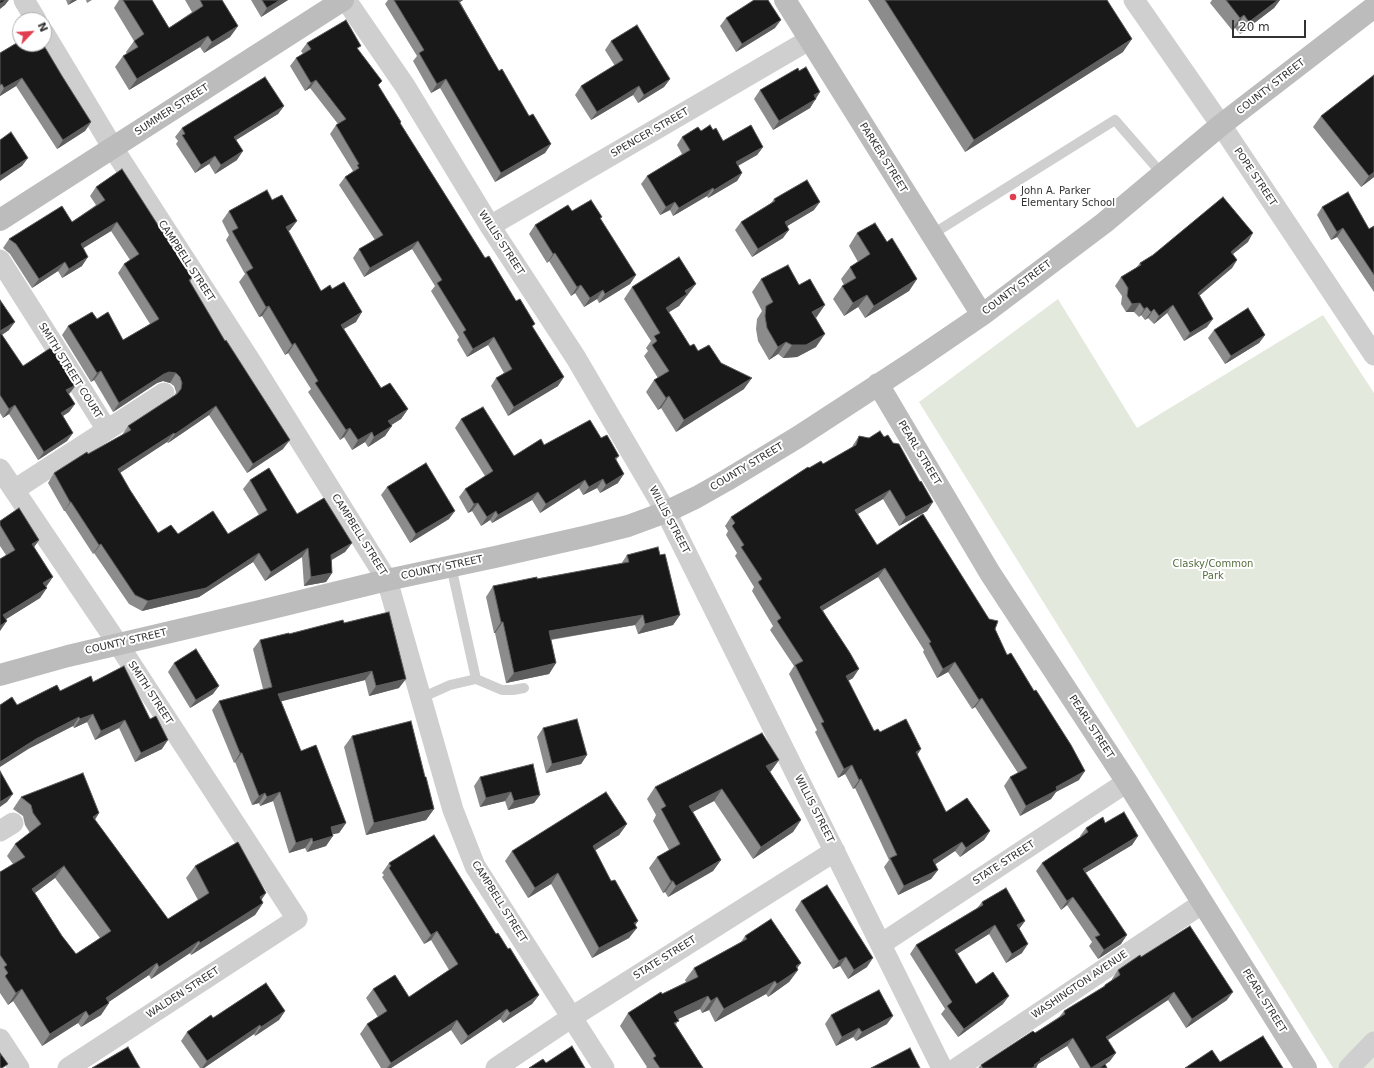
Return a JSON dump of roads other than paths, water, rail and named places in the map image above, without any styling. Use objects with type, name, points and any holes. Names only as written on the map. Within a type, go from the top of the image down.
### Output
[{"type":"main road","name":"SUMMER STREET","points":[[0,220],[344,0]]},
{"type":"main road","name":"PARKER STREET","points":[[785,0],[982,315]]},
{"type":"main road","name":"COUNTY STREET","points":[[0,675],[118,644],[267,610],[387,580],[628,526],[666,512],[697,497],[798,437],[982,315],[1098,227],[1221,125],[1374,7]]},
{"type":"main road","name":"PEARL STREET","points":[[878,384],[990,573],[1127,782],[1306,1068]]},
{"type":"street","points":[[24,0],[31,12]]},
{"type":"street","name":"WILLIS STREET","points":[[344,0],[405,86],[490,226],[576,358],[666,512],[942,1068]]},
{"type":"street","name":"POPE STREET","points":[[1134,0],[1221,125],[1374,355]]},
{"type":"street","name":"SPENCER STREET","points":[[490,226],[809,40]]},
{"type":"street","name":"CAMPBELL STREET","points":[[52,46],[113,148],[253,365],[387,580],[453,810],[475,866],[604,1068]]},
{"type":"street","name":"SMITH STREET COURT","points":[[0,260],[60,353],[107,430],[14,490]]},
{"type":"street","points":[[107,430],[164,393]]},
{"type":"street","name":"SMITH STREET","points":[[0,469],[118,644],[297,919]]},
{"type":"street","name":"STATE STREET","points":[[880,944],[1127,782]]},
{"type":"street","name":"STATE STREET","points":[[496,1068],[572,1017],[835,851]]},
{"type":"street","name":"WASHINGTON AVENUE","points":[[957,1068],[1203,903]]},
{"type":"street","name":"WALDEN STREET","points":[[68,1068],[297,919]]},
{"type":"street","points":[[0,1039],[19,1068]]},
{"type":"street","points":[[1349,1068],[1374,1042]]},
{"type":"lane","points":[[931,235],[1115,120],[1162,174]]},
{"type":"lane","points":[[451,566],[476,679]]},
{"type":"lane","points":[[421,698],[450,685],[476,679],[502,690],[524,688]]},
{"type":"place","name":"John A. Parker Elementary School","points":[[1013,197]]},
{"type":"park label","name":"Clasky/Common Park","points":[[1213,570]]}]
